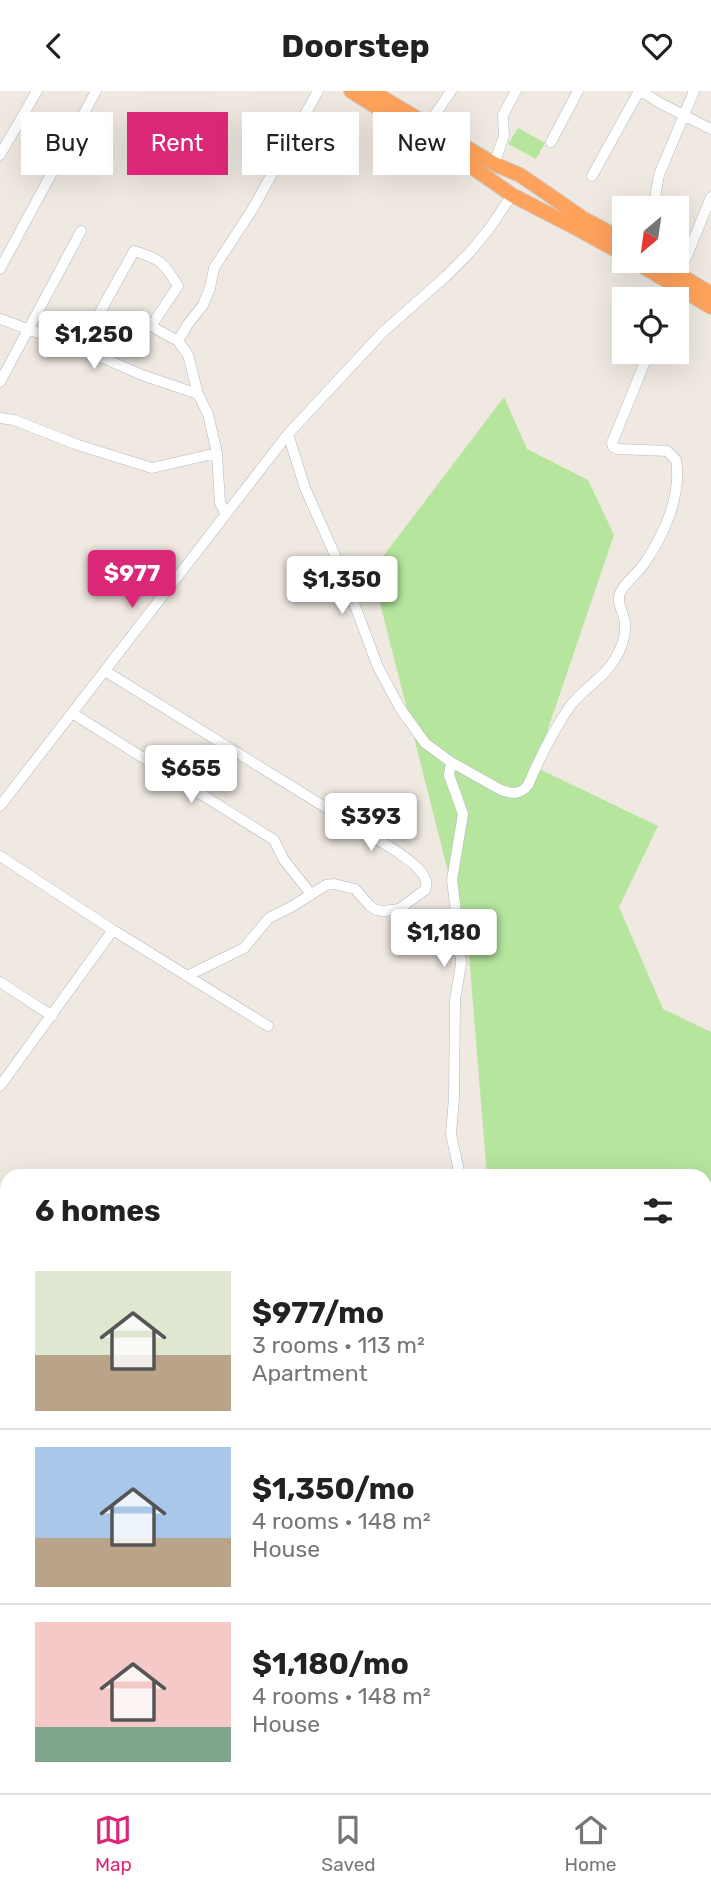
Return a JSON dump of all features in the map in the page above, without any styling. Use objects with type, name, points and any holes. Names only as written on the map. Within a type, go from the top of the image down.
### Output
[{"type":"highway","points":[[351,91],[512,195],[612,248]]},
{"type":"highway","points":[[372,91],[407,112]]},
{"type":"highway","points":[[470,149],[515,173],[584,219],[612,234]]},
{"type":"highway","points":[[512,195],[508,180],[515,173]]},
{"type":"highway","points":[[512,195],[526,192],[529,182]]},
{"type":"highway","points":[[653,273],[675,287]]},
{"type":"highway","points":[[689,290],[711,294]]},
{"type":"highway","points":[[689,295],[711,307]]},
{"type":"street","points":[[0,155],[37,91]]},
{"type":"street","points":[[0,269],[96,91]]},
{"type":"street","points":[[178,341],[203,305],[214,268],[252,210],[318,91]]},
{"type":"street","points":[[437,112],[451,91]]},
{"type":"street","points":[[494,163],[504,137],[503,115],[516,91]]},
{"type":"street","points":[[551,142],[578,91]]},
{"type":"street","points":[[592,176],[640,91],[711,129]]},
{"type":"street","points":[[655,196],[659,175],[694,91]]},
{"type":"street","points":[[0,806],[288,434],[383,332],[421,300],[478,243],[512,195]]},
{"type":"street","points":[[675,287],[711,197]]},
{"type":"street","points":[[0,382],[81,231]]},
{"type":"street","points":[[80,348],[134,251],[149,255],[166,266],[178,286],[151,325],[178,341],[188,355],[198,394],[208,415],[217,453],[220,503],[226,514]]},
{"type":"street","points":[[0,319],[198,394]]},
{"type":"street","points":[[288,434],[305,488],[342,571],[378,667],[400,708],[425,743],[451,762],[501,790],[514,793],[524,790],[528,785],[545,746],[572,705],[615,658],[625,628],[618,602],[621,591],[643,565],[661,535],[677,490],[677,460],[667,451],[613,447],[612,443],[644,364]]},
{"type":"street","points":[[0,418],[14,420],[78,445],[152,468],[217,453]]},
{"type":"street","points":[[105,671],[396,851],[414,865],[427,881],[425,890],[393,911],[376,910],[351,887],[326,885],[269,918],[244,948],[187,976]]},
{"type":"street","points":[[72,713],[274,840],[284,860],[311,894]]},
{"type":"street","points":[[451,762],[449,775],[463,814],[452,880],[461,964],[455,1000],[451,1133],[459,1169]]},
{"type":"street","points":[[0,856],[268,1026]]},
{"type":"street","points":[[0,1086],[113,930]]},
{"type":"street","points":[[0,982],[52,1016]]},
{"type":"green space","points":[[518,128],[545,143],[536,159],[508,144]]},
{"type":"green space","points":[[504,397],[527,449],[588,480],[614,535],[535,767],[658,826],[619,907],[663,1009],[711,1032],[711,1169],[486,1169],[469,955],[372,571]]}]
